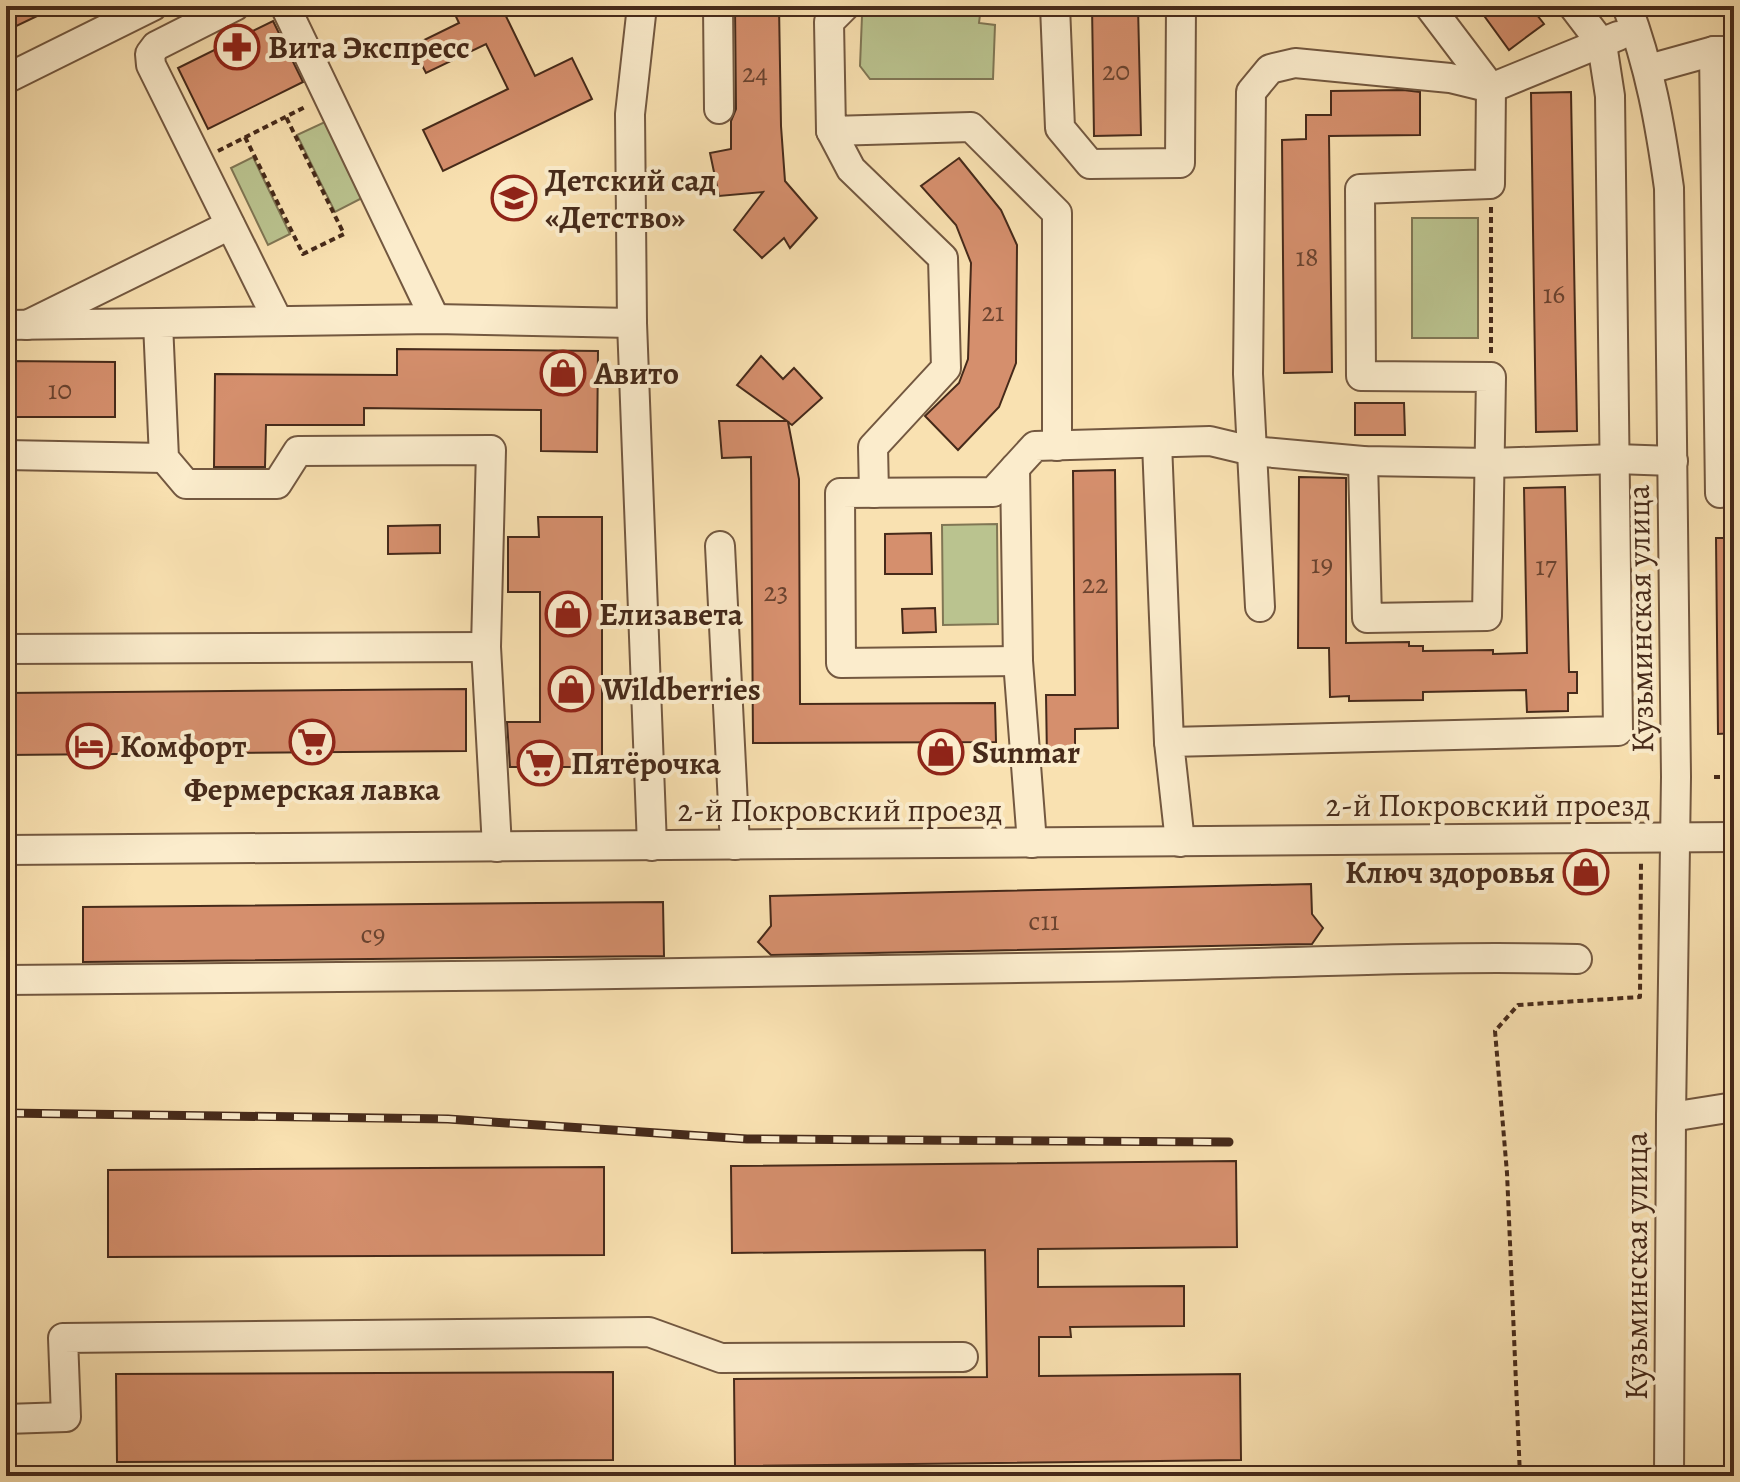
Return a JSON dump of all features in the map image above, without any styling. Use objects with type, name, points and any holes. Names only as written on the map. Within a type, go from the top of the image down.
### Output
[{"type":"street","points":[[6,79],[153,6]]},
{"type":"street","points":[[151,65],[150,54],[156,46],[235,6]]},
{"type":"street","points":[[285,6],[435,319]]},
{"type":"street","points":[[642,6],[630,114],[632,323],[652,846]]},
{"type":"street","points":[[718,6],[719,109]]},
{"type":"street","points":[[845,6],[829,22],[831,131],[851,169],[943,258],[946,368],[873,447],[874,493]]},
{"type":"street","points":[[1055,6],[1060,128],[1090,164],[1180,163],[1181,6]]},
{"type":"street","points":[[1363,461],[1367,618],[1487,616],[1491,377],[1361,376],[1360,189],[1490,184],[1491,88],[1429,6]]},
{"type":"street","points":[[1169,742],[1618,731],[1610,96],[1602,44],[1573,6]]},
{"type":"street","points":[[1260,607],[1248,374],[1251,92],[1270,69],[1295,63],[1450,78],[1491,88],[1602,44],[1631,17]]},
{"type":"street","name":"Кузьминская улица","points":[[1631,17],[1658,107],[1669,188],[1676,777],[1669,1476]]},
{"type":"street","points":[[128,19],[278,321]]},
{"type":"street","points":[[1649,69],[1724,51],[1727,493],[1674,496]]},
{"type":"street","points":[[831,131],[971,127],[1057,213],[1057,446]]},
{"type":"street","points":[[16,325],[230,225]]},
{"type":"street","points":[[16,325],[435,319],[632,323]]},
{"type":"street","points":[[158,323],[164,458],[186,484],[277,484],[298,451],[491,450],[486,647],[497,847]]},
{"type":"street","points":[[1018,661],[841,663],[840,493],[993,492],[1035,446],[1210,441],[1252,451],[1363,461],[1673,461]]},
{"type":"street","points":[[1157,443],[1169,742],[1180,842]]},
{"type":"street","points":[[6,455],[164,458]]},
{"type":"street","points":[[1015,468],[1018,661],[1032,843]]},
{"type":"street","points":[[720,546],[735,845]]},
{"type":"street","points":[[6,649],[486,647]]},
{"type":"street","name":"2-й Покровский проезд","points":[[6,851],[1734,837]]},
{"type":"street","points":[[6,980],[309,979],[1577,959]]},
{"type":"street","points":[[1671,1117],[1734,1107]]},
{"type":"street","points":[[6,1419],[66,1417],[63,1338],[649,1332],[721,1358],[963,1357]]},
{"type":"path","points":[[217,152],[310,105]]},
{"type":"path","points":[[245,137],[303,254],[344,234],[286,117]]},
{"type":"path","points":[[1490,184],[1491,377]]},
{"type":"path","points":[[1714,777],[1734,777]]},
{"type":"path","points":[[1520,1476],[1507,1173],[1495,1031],[1518,1005],[1640,997],[1641,857]]},
{"type":"green space","points":[[871,6],[984,6],[979,23],[995,25],[993,79],[870,79],[860,66],[862,16]]},
{"type":"green space","points":[[327,121],[364,197],[335,212],[297,135]]},
{"type":"green space","points":[[253,157],[290,234],[268,245],[231,168]]},
{"type":"green space","points":[[1412,218],[1478,218],[1478,338],[1412,338]]},
{"type":"green space","points":[[997,524],[998,624],[943,625],[942,525]]},
{"type":"building","points":[[6,6],[58,6],[6,31]]},
{"type":"building","points":[[451,6],[501,6],[535,76],[572,58],[592,99],[443,171],[423,130],[508,89],[486,44],[426,73],[412,46],[459,23]]},
{"type":"building","points":[[735,6],[779,6],[785,181],[817,218],[790,248],[784,238],[762,258],[734,230],[763,192],[719,196],[710,153],[731,149],[731,121],[736,109]]},
{"type":"building","points":[[1092,6],[1138,6],[1141,135],[1094,136]]},
{"type":"building","points":[[1477,6],[1530,6],[1544,24],[1509,50]]},
{"type":"building","points":[[273,21],[303,82],[208,129],[178,68]]},
{"type":"building","points":[[1331,91],[1420,92],[1420,135],[1329,136],[1332,372],[1284,373],[1282,140],[1306,139],[1306,115],[1331,115]]},
{"type":"building","points":[[1571,92],[1577,431],[1536,432],[1531,93]]},
{"type":"building","points":[[959,158],[1001,210],[1017,245],[1016,363],[999,407],[958,450],[925,416],[959,383],[968,359],[971,263],[956,225],[921,186]]},
{"type":"building","points":[[397,349],[598,351],[597,452],[541,451],[541,410],[364,408],[364,425],[266,425],[265,467],[214,467],[215,374],[397,375]]},
{"type":"building","points":[[761,356],[783,379],[794,368],[822,398],[792,425],[788,422],[799,479],[800,704],[995,703],[996,742],[753,743],[751,457],[722,458],[719,421],[787,421],[737,385]]},
{"type":"building","points":[[6,361],[115,362],[115,417],[6,417]]},
{"type":"building","points":[[1355,403],[1404,403],[1405,435],[1355,435]]},
{"type":"building","points":[[1115,470],[1118,728],[1075,729],[1075,759],[1047,759],[1046,695],[1075,695],[1073,471]]},
{"type":"building","points":[[1299,477],[1346,478],[1346,643],[1409,642],[1409,646],[1423,646],[1423,651],[1493,650],[1493,654],[1527,653],[1524,488],[1565,487],[1569,672],[1577,672],[1577,693],[1568,693],[1568,711],[1527,712],[1526,690],[1423,692],[1423,700],[1349,701],[1349,696],[1330,697],[1329,648],[1298,648]]},
{"type":"building","points":[[538,517],[602,517],[602,767],[510,767],[507,722],[540,722],[540,592],[508,592],[508,537],[539,537]]},
{"type":"building","points":[[440,525],[440,553],[388,554],[388,526]]},
{"type":"building","points":[[931,533],[932,574],[885,574],[885,534]]},
{"type":"building","points":[[1716,538],[1734,538],[1734,733],[1718,734]]},
{"type":"building","points":[[935,608],[936,632],[903,633],[902,609]]},
{"type":"building","points":[[466,689],[466,751],[6,755],[6,693]]},
{"type":"building","points":[[1311,884],[1312,914],[1323,928],[1312,944],[771,955],[758,942],[771,926],[770,896]]},
{"type":"building","points":[[663,902],[664,956],[83,962],[83,907]]},
{"type":"building","points":[[1236,1161],[1237,1247],[1038,1249],[1038,1287],[1184,1286],[1184,1326],[1070,1327],[1071,1337],[1039,1337],[1039,1376],[1240,1374],[1241,1460],[735,1466],[734,1379],[987,1377],[985,1250],[732,1253],[731,1166]]},
{"type":"building","points":[[604,1167],[604,1255],[108,1257],[108,1170]]},
{"type":"building","points":[[613,1372],[613,1460],[117,1462],[116,1374]]},
{"type":"railway","points":[[6,1113],[448,1119],[747,1139],[1229,1142]]},
{"type":"place","name":"Вита Экспресс","points":[[237,47]]},
{"type":"place","name":"Детский сад «Детство»","points":[[514,198]]},
{"type":"place","name":"Авито","points":[[563,373]]},
{"type":"place","name":"Елизавета","points":[[568,614]]},
{"type":"place","name":"Wildberries","points":[[571,689]]},
{"type":"place","name":"Фермерская лавка","points":[[312,742]]},
{"type":"place","name":"Комфорт","points":[[89,746]]},
{"type":"place","name":"Sunmar","points":[[941,752]]},
{"type":"place","name":"Пятёрочка","points":[[540,763]]},
{"type":"place","name":"Ключ здоровья","points":[[1586,872]]}]
